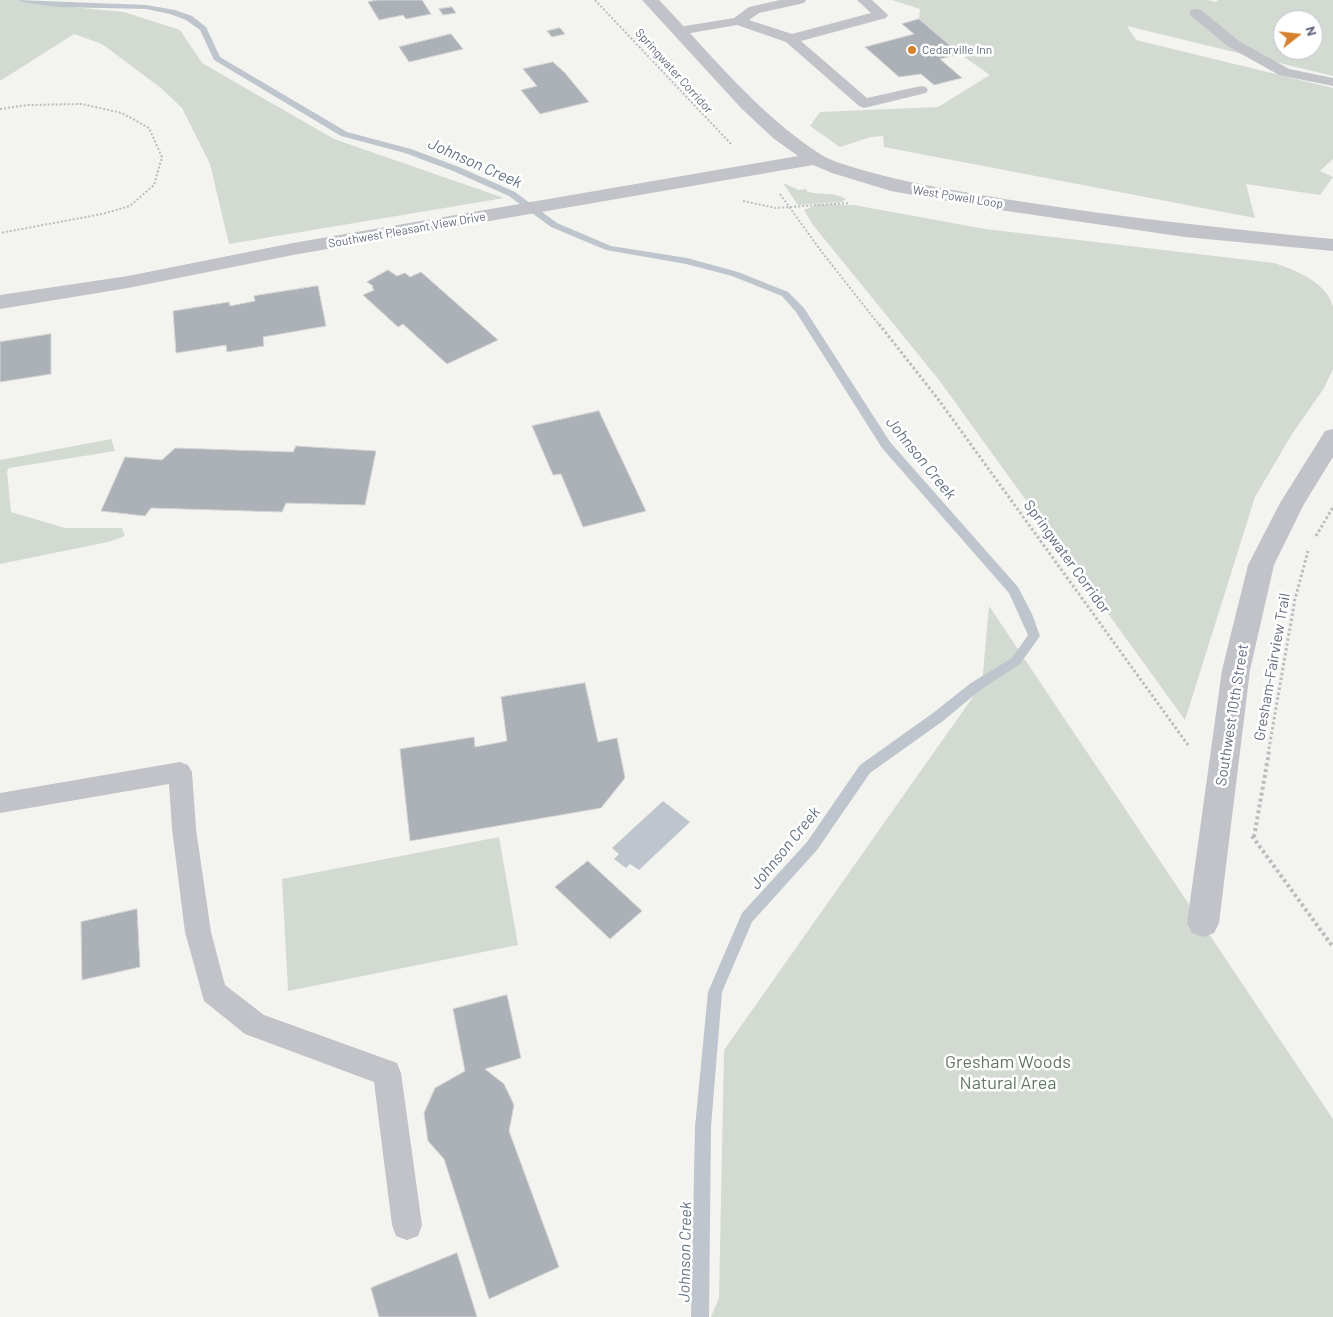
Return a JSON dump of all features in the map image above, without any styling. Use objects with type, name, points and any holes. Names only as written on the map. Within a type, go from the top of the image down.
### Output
[{"type":"street","name":"West Powell Loop","points":[[650,0],[768,123],[797,147],[815,159],[871,180],[917,190],[1186,231],[1333,245]]},
{"type":"street","name":"Southwest Pleasant View Drive","points":[[0,302],[128,282],[293,249],[815,159]]},
{"type":"street","name":"Southwest 10th Street","points":[[1203,923],[1236,670],[1262,565],[1292,503],[1333,437]]},
{"type":"lane","points":[[679,31],[738,21],[754,10],[799,0]]},
{"type":"lane","points":[[790,40],[881,15],[864,0]]},
{"type":"lane","points":[[1196,13],[1234,44],[1284,72],[1333,82]]},
{"type":"lane","points":[[738,21],[790,40],[864,103],[920,90]]},
{"type":"lane","points":[[0,803],[180,772],[184,829],[198,932],[214,992],[255,1025],[387,1073],[407,1225]]},
{"type":"path","name":"Springwater Corridor","points":[[595,0],[616,20],[700,114],[734,148]]},
{"type":"path","points":[[0,109],[27,105],[82,104],[122,113],[149,128],[162,157],[154,185],[130,206],[102,214],[0,233]]},
{"type":"path","name":"Springwater Corridor","points":[[775,186],[833,266],[938,399],[1333,946]]},
{"type":"path","points":[[743,201],[776,208],[839,202],[856,204]]},
{"type":"path","points":[[1314,540],[1333,507]]},
{"type":"path","name":"Gresham-Fairview Trail","points":[[1254,839],[1295,599],[1308,548]]},
{"type":"green space","points":[[0,0],[22,0],[29,3],[124,12],[180,30],[202,63],[334,139],[504,198],[229,244],[210,164],[182,108],[161,88],[102,44],[74,34],[0,81]]},
{"type":"green space","points":[[892,0],[1208,0],[1216,2],[1218,0],[1333,0],[1333,76],[1127,26],[1136,40],[1333,88],[1333,159],[1320,171],[1333,177],[1320,195],[1246,184],[1255,218],[884,147],[883,136],[871,137],[840,147],[810,126],[820,112],[938,107],[990,75],[960,54],[919,19],[920,9]]},
{"type":"green space","points":[[783,183],[799,190],[807,189],[806,191],[835,195],[846,199],[842,202],[798,205]]},
{"type":"green space","points":[[818,204],[854,205],[985,229],[1274,263],[1309,278],[1330,298],[1333,307],[1333,369],[1324,388],[1292,434],[1255,497],[1185,720],[939,380],[813,225],[804,210]]},
{"type":"green space","points":[[111,439],[115,451],[9,468],[7,472],[11,512],[65,528],[122,528],[125,536],[108,542],[0,564],[0,460]]},
{"type":"green space","name":"Gresham Woods Natural Area","points":[[989,606],[1333,1119],[1333,1317],[711,1317],[719,1298],[724,1050],[982,684]]},
{"type":"green space","points":[[499,837],[518,945],[288,991],[282,879]]},
{"type":"shaded area","points":[[663,801],[690,822],[639,870],[630,864],[626,868],[614,859],[619,854],[612,848]]},
{"type":"building","points":[[378,0],[422,0],[431,14],[406,19],[403,15],[379,20],[368,2]]},
{"type":"building","points":[[452,7],[456,13],[443,15],[439,9]]},
{"type":"building","name":"Cedarville Inn","points":[[919,19],[960,54],[940,59],[962,78],[934,85],[921,74],[899,77],[865,47],[914,34],[902,24]]},
{"type":"building","points":[[560,28],[565,34],[552,37],[547,31]]},
{"type":"building","points":[[451,34],[463,49],[409,62],[399,47]]},
{"type":"building","points":[[553,62],[565,73],[589,102],[540,114],[521,90],[537,86],[523,69]]},
{"type":"building","points":[[388,270],[397,276],[405,273],[410,277],[421,272],[498,340],[447,364],[403,324],[398,327],[363,295],[374,290],[373,286],[367,282]]},
{"type":"building","points":[[318,286],[326,326],[263,337],[264,346],[227,352],[226,345],[176,353],[173,311],[229,302],[230,306],[255,301],[254,296]]},
{"type":"building","points":[[51,334],[51,374],[0,382],[0,342]]},
{"type":"building","points":[[599,411],[646,511],[583,527],[561,474],[553,475],[532,426]]},
{"type":"building","points":[[296,446],[376,451],[365,505],[286,503],[282,512],[151,508],[145,516],[101,511],[125,457],[162,460],[175,448],[293,452]]},
{"type":"building","points":[[585,683],[598,742],[617,738],[625,778],[601,808],[410,841],[400,749],[474,737],[475,747],[507,741],[501,697]]},
{"type":"building","points":[[588,861],[642,911],[610,939],[555,887]]},
{"type":"building","points":[[137,909],[140,967],[82,980],[81,922]]},
{"type":"building","points":[[507,995],[521,1058],[485,1069],[504,1084],[514,1105],[509,1131],[559,1267],[489,1299],[444,1159],[428,1141],[424,1113],[435,1088],[465,1071],[453,1009]]},
{"type":"building","points":[[457,1253],[477,1317],[379,1317],[371,1288]]},
{"type":"waterway","name":"Johnson Creek","points":[[22,0],[56,5],[146,7],[172,12],[189,18],[203,29],[217,58],[344,134],[408,151],[456,169],[512,194],[554,225],[609,248],[687,261],[735,274],[785,294],[800,310],[886,445],[1014,590],[1034,636],[1016,661],[975,687],[938,717],[865,769],[812,846],[747,918],[715,992],[703,1127],[700,1317]]},
{"type":"place","name":"Cedarville Inn","points":[[912,50]]}]
